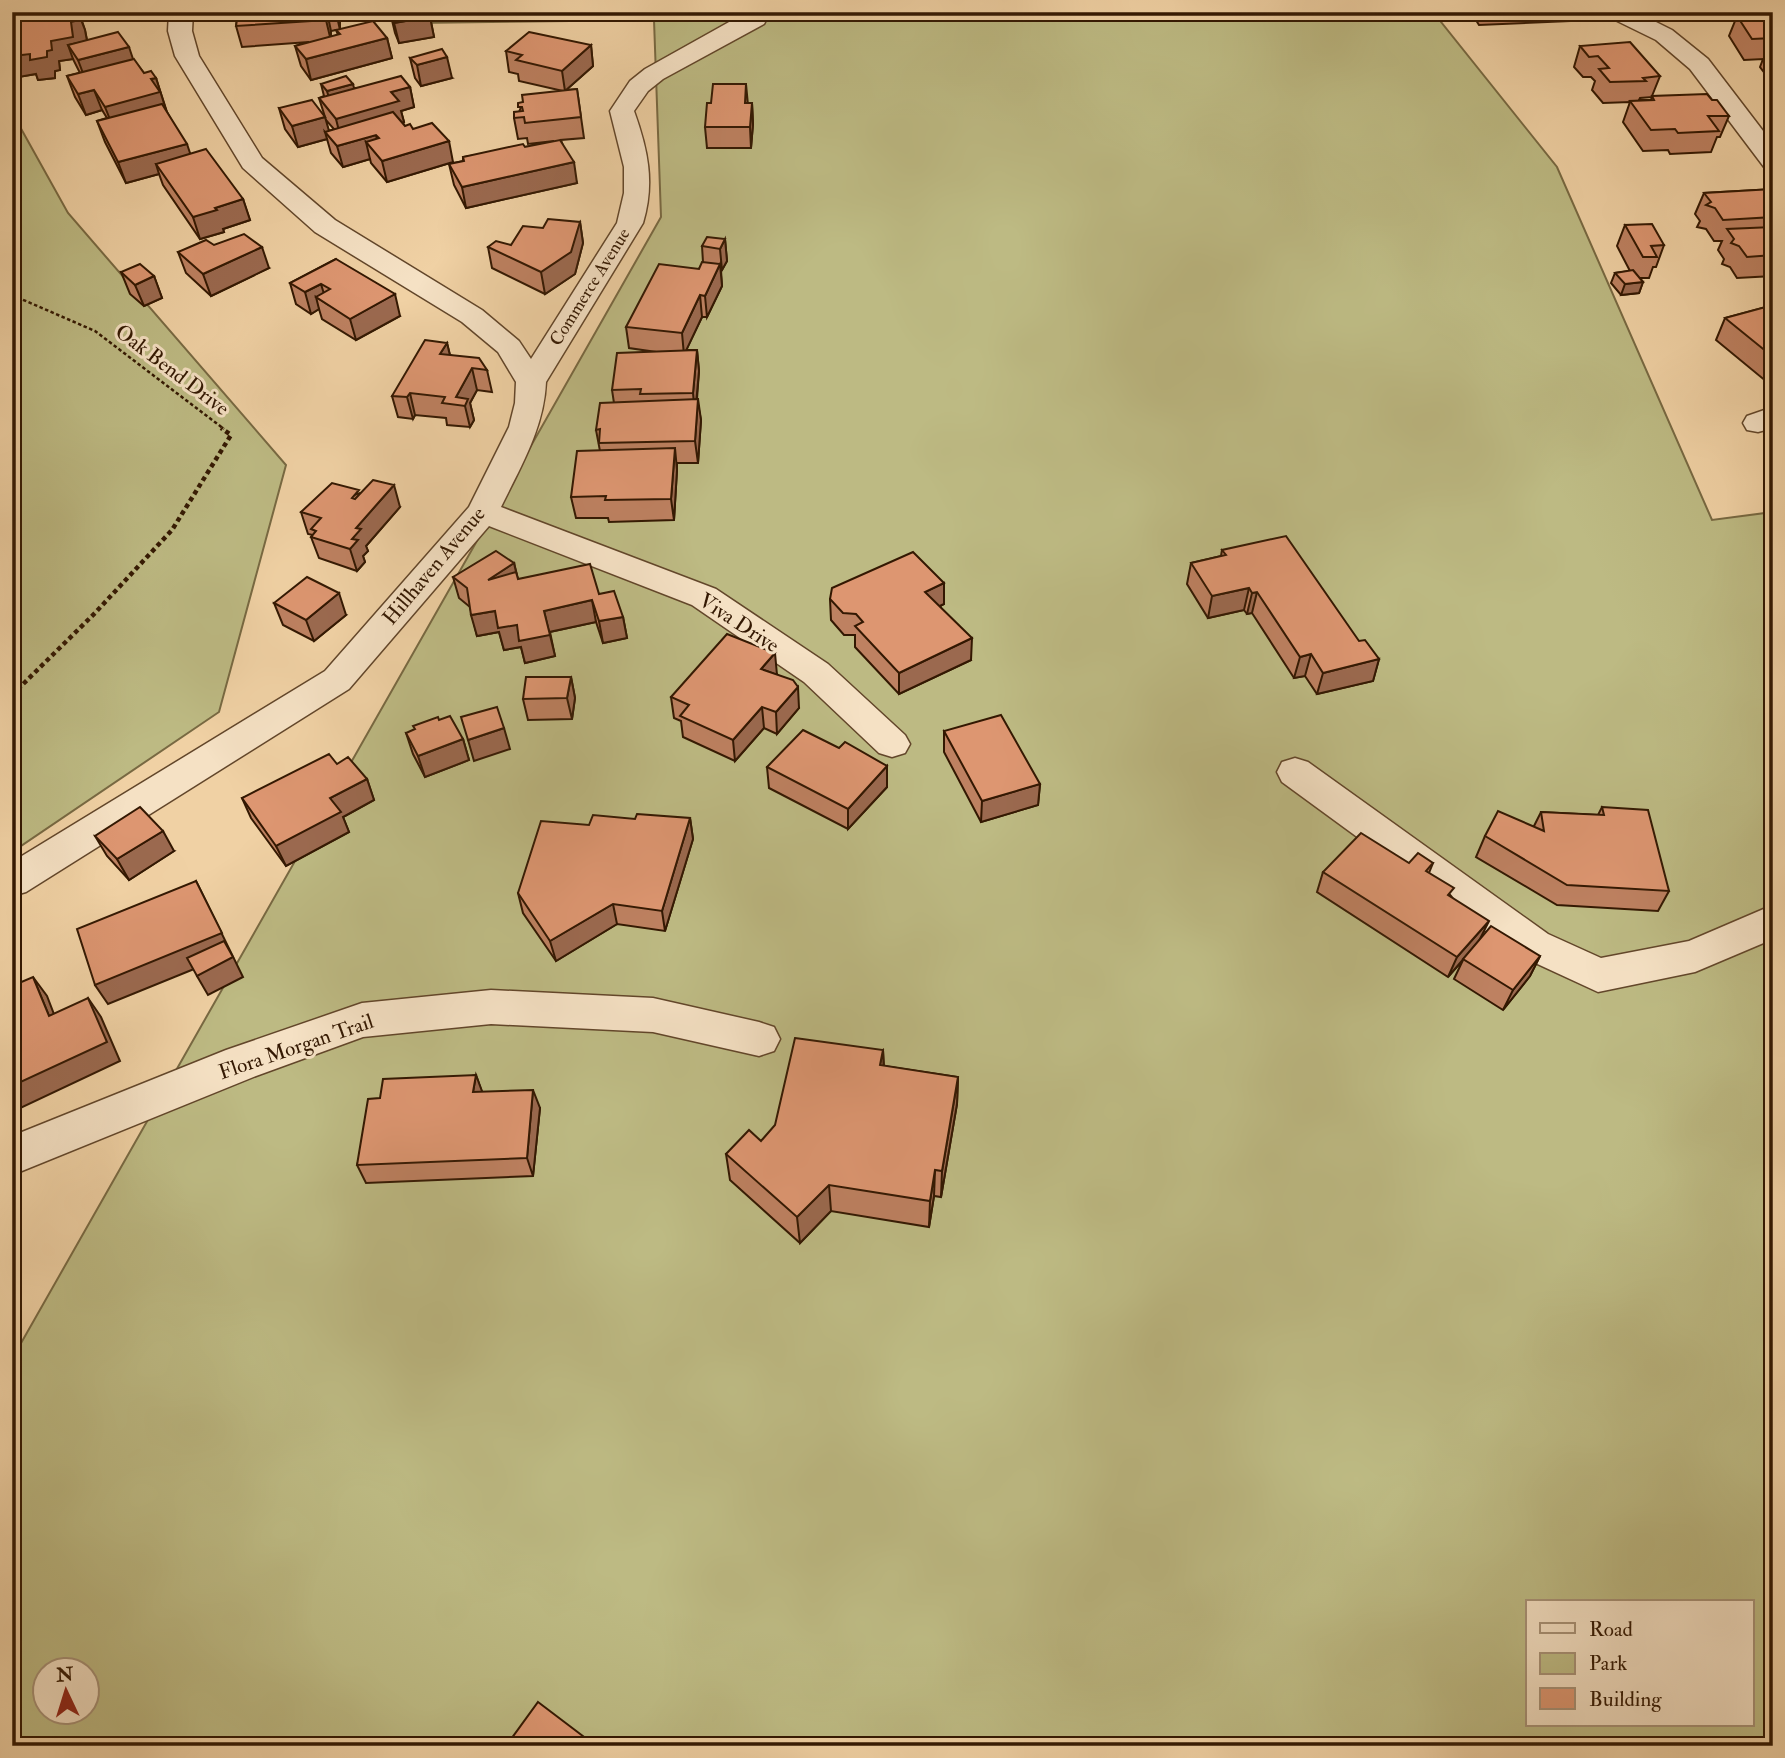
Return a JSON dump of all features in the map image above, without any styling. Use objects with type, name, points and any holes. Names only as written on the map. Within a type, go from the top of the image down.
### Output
[{"type":"street","points":[[12,16],[68,12]]},
{"type":"street","points":[[181,12],[180,31],[187,56],[252,163],[325,226],[472,316],[509,347],[531,382]]},
{"type":"street","name":"Commerce Avenue","points":[[531,382],[630,223],[638,201],[640,176],[622,111],[630,97],[654,74],[756,19],[760,12]]},
{"type":"street","points":[[1617,12],[1664,35],[1699,64],[1773,162]]},
{"type":"street","name":"Hillhaven Avenue","points":[[12,881],[337,680],[483,512],[524,427],[531,382]]},
{"type":"street","name":"Viva Drive","points":[[483,512],[704,597],[816,673],[892,744]]},
{"type":"street","points":[[1295,772],[1534,945],[1598,975],[1695,956],[1773,921]]},
{"type":"street","name":"Flora Morgan Trail","points":[[12,1156],[241,1063],[362,1020],[491,1007],[653,1015],[759,1039]]},
{"type":"path","name":"Oak Bend Drive","points":[[12,295],[95,331],[231,435],[172,530],[95,613],[12,695]]},
{"type":"green space","points":[[415,12],[1433,12],[1557,167],[1712,520],[1773,512],[1773,1746],[12,1746],[12,1359],[661,217],[654,20],[416,23]]},
{"type":"green space","points":[[12,121],[19,125],[68,213],[286,465],[219,712],[12,852]]},
{"type":"building","points":[[78,12],[79,20],[71,22],[73,37],[51,41],[52,50],[47,51],[47,57],[30,60],[30,54],[12,56],[12,17],[32,14],[33,20],[40,19],[39,15]]},
{"type":"building","points":[[326,12],[326,20],[236,26],[238,13]]},
{"type":"building","points":[[390,12],[428,12],[430,17],[394,23]]},
{"type":"building","points":[[1773,14],[1773,38],[1752,39],[1737,16]]},
{"type":"building","points":[[373,21],[387,38],[306,59],[295,46],[340,34],[336,30]]},
{"type":"building","points":[[118,32],[129,47],[78,60],[68,45]]},
{"type":"building","points":[[529,32],[591,45],[562,71],[516,60],[522,55],[506,51]]},
{"type":"building","points":[[1630,42],[1660,76],[1643,78],[1646,81],[1610,82],[1599,69],[1609,68],[1598,56],[1589,57],[1580,46]]},
{"type":"building","points":[[442,49],[447,57],[417,65],[410,58]]},
{"type":"building","points":[[134,59],[144,73],[151,71],[156,78],[151,79],[160,92],[105,107],[94,90],[78,94],[67,76]]},
{"type":"building","points":[[346,76],[353,84],[327,91],[321,84]]},
{"type":"building","points":[[401,76],[410,87],[391,92],[399,101],[336,119],[319,98]]},
{"type":"building","points":[[713,84],[746,84],[745,103],[752,103],[750,127],[705,127],[707,103],[711,103]]},
{"type":"building","points":[[577,89],[581,117],[525,123],[524,117],[514,118],[514,112],[523,111],[522,107],[518,107],[518,103],[523,102],[522,95]]},
{"type":"building","points":[[1707,94],[1712,100],[1717,100],[1729,116],[1708,116],[1719,131],[1678,133],[1675,129],[1651,130],[1630,101],[1654,100],[1652,96]]},
{"type":"building","points":[[312,100],[325,117],[292,126],[279,108]]},
{"type":"building","points":[[162,104],[187,144],[118,162],[97,121]]},
{"type":"building","points":[[393,112],[405,126],[410,124],[413,129],[432,123],[449,141],[382,161],[366,142],[379,138],[376,135],[337,146],[325,132]]},
{"type":"building","points":[[560,140],[574,162],[462,187],[449,164],[464,161],[463,157],[523,144],[525,147]]},
{"type":"building","points":[[206,149],[243,199],[193,217],[156,164]]},
{"type":"building","points":[[1773,189],[1773,217],[1723,220],[1715,208],[1706,205],[1711,202],[1704,193]]},
{"type":"building","points":[[548,219],[580,222],[571,252],[541,272],[488,247],[496,241],[511,245],[523,226],[543,228]]},
{"type":"building","points":[[1652,224],[1664,245],[1651,246],[1657,257],[1643,257],[1625,225]]},
{"type":"building","points":[[1773,227],[1773,255],[1747,257],[1739,246],[1731,243],[1734,239],[1727,229]]},
{"type":"building","points":[[244,234],[262,247],[203,274],[178,252],[206,240],[214,245]]},
{"type":"building","points":[[707,237],[725,239],[720,249],[702,246]]},
{"type":"building","points":[[336,259],[395,294],[350,319],[316,297],[330,289],[321,284],[305,292],[290,283]]},
{"type":"building","points":[[702,262],[720,264],[705,296],[700,295],[682,333],[626,327],[659,264],[699,269]]},
{"type":"building","points":[[140,264],[154,276],[135,285],[121,272]]},
{"type":"building","points":[[1633,270],[1643,282],[1625,284],[1615,273]]},
{"type":"building","points":[[1773,305],[1773,357],[1725,318]]},
{"type":"building","points":[[425,340],[447,343],[440,354],[479,358],[487,370],[472,368],[456,397],[468,399],[465,406],[442,403],[445,397],[410,393],[407,397],[392,396]]},
{"type":"building","points":[[697,350],[693,393],[640,394],[641,389],[612,390],[617,353]]},
{"type":"building","points":[[698,399],[695,441],[599,443],[600,429],[596,430],[600,403]]},
{"type":"building","points":[[675,448],[671,499],[605,500],[606,496],[571,497],[577,451]]},
{"type":"building","points":[[373,480],[394,485],[356,528],[361,529],[352,539],[358,540],[350,549],[311,537],[316,531],[311,529],[321,518],[301,512],[332,483],[359,490],[352,498],[355,499]]},
{"type":"building","points":[[1286,536],[1359,641],[1365,640],[1379,659],[1323,673],[1311,654],[1300,657],[1257,592],[1252,593],[1249,588],[1212,596],[1191,563],[1226,555],[1222,550]]},
{"type":"building","points":[[496,551],[514,563],[488,580],[516,572],[518,579],[590,564],[599,594],[614,591],[623,617],[599,621],[592,600],[544,611],[550,635],[519,641],[517,625],[498,628],[495,611],[471,615],[467,588],[453,577]]},
{"type":"building","points":[[913,552],[944,583],[925,592],[972,638],[899,673],[855,626],[863,622],[856,614],[843,613],[830,599],[832,588]]},
{"type":"building","points":[[307,577],[339,593],[306,620],[274,603]]},
{"type":"building","points":[[727,634],[775,653],[761,669],[793,680],[798,687],[776,712],[762,707],[733,740],[680,716],[689,705],[671,697]]},
{"type":"building","points":[[526,677],[571,677],[567,698],[523,699]]},
{"type":"building","points":[[497,707],[504,728],[468,740],[461,717]]},
{"type":"building","points":[[1001,715],[1040,784],[982,801],[944,731]]},
{"type":"building","points":[[450,716],[463,739],[418,756],[406,733],[415,729],[413,726],[438,717],[439,720]]},
{"type":"building","points":[[803,730],[839,748],[845,742],[887,766],[848,809],[767,767]]},
{"type":"building","points":[[329,754],[337,764],[348,757],[367,779],[330,798],[341,812],[276,846],[242,798]]},
{"type":"building","points":[[140,807],[163,831],[117,859],[95,836]]},
{"type":"building","points":[[1602,807],[1648,810],[1669,891],[1567,885],[1485,836],[1498,811],[1544,831],[1541,812],[1604,815]]},
{"type":"building","points":[[637,814],[690,818],[662,911],[613,904],[550,941],[518,893],[541,821],[589,825],[593,815],[635,819]]},
{"type":"building","points":[[1361,833],[1409,863],[1418,853],[1433,863],[1426,871],[1454,888],[1448,895],[1489,921],[1457,957],[1323,872]]},
{"type":"building","points":[[196,881],[222,933],[95,985],[77,929]]},
{"type":"building","points":[[1491,926],[1540,956],[1513,990],[1463,959]]},
{"type":"building","points":[[224,941],[233,957],[197,976],[187,958]]},
{"type":"building","points":[[33,977],[49,1016],[88,998],[107,1042],[12,1086],[12,986]]},
{"type":"building","points":[[795,1038],[883,1050],[880,1065],[958,1077],[942,1171],[935,1170],[930,1201],[829,1185],[797,1217],[726,1154],[749,1130],[761,1141],[775,1125]]},
{"type":"building","points":[[476,1075],[473,1092],[533,1090],[527,1158],[357,1165],[368,1099],[380,1098],[383,1079]]},
{"type":"building","points":[[538,1702],[596,1746],[506,1746]]}]
